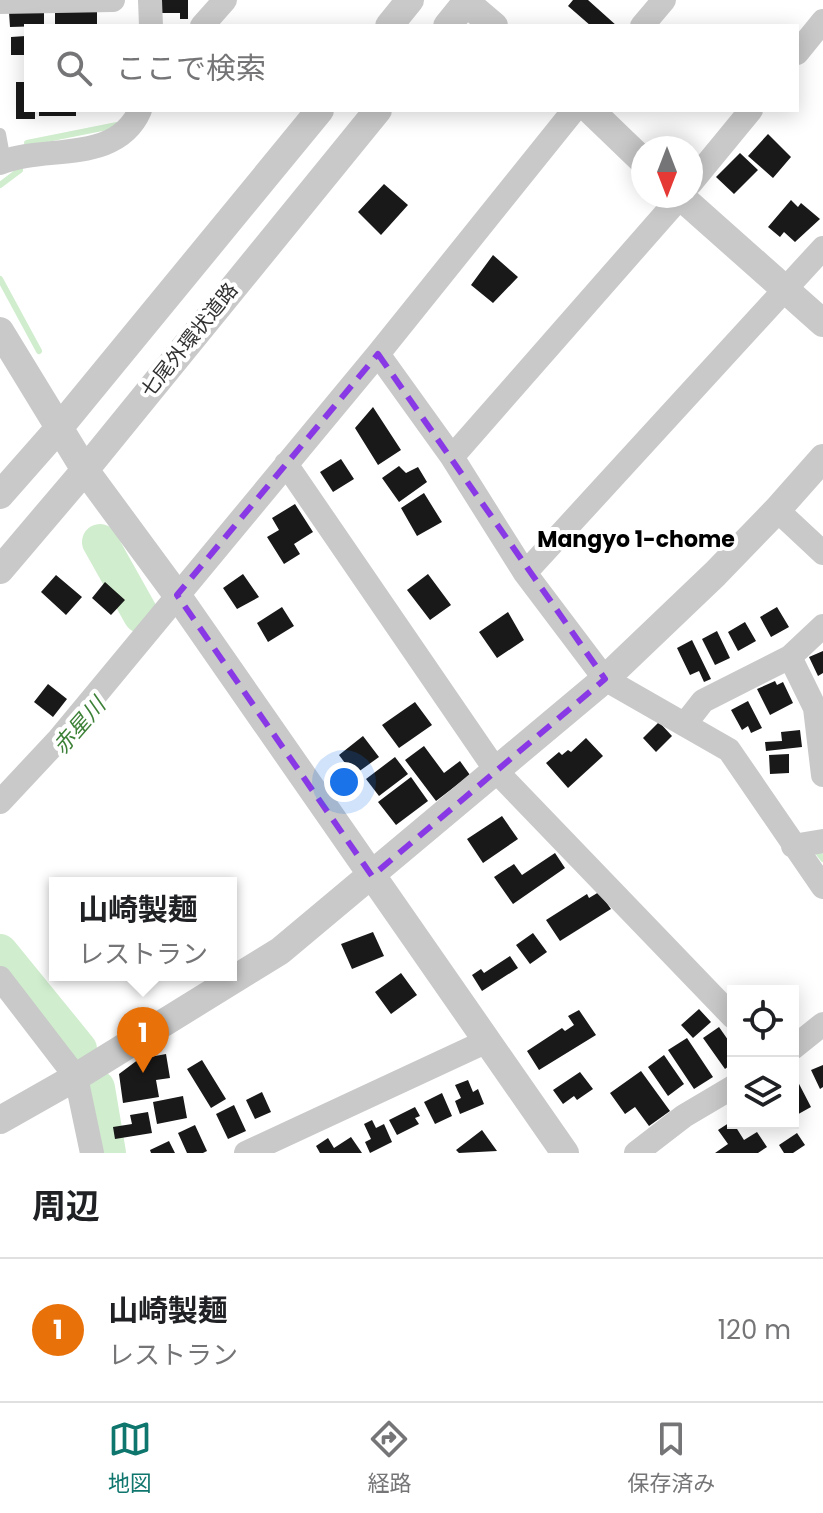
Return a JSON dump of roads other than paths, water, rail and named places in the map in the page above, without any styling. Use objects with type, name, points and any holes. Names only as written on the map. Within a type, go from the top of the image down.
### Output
[{"type":"street","points":[[0,2],[113,0]]},
{"type":"street","points":[[150,0],[151,24]]},
{"type":"street","points":[[204,24],[225,0]]},
{"type":"street","points":[[391,24],[410,0]]},
{"type":"street","points":[[644,24],[664,0]]},
{"type":"street","points":[[449,24],[467,1],[492,24]]},
{"type":"street","points":[[799,51],[823,21]]},
{"type":"street","points":[[2,162],[85,149],[119,139],[139,112]]},
{"type":"street","points":[[0,495],[59,428],[318,112]]},
{"type":"street","name":"七尾外環状道路","points":[[0,570],[376,112]]},
{"type":"street","points":[[0,802],[59,739],[378,354],[572,112]]},
{"type":"street","points":[[592,112],[631,149]]},
{"type":"street","points":[[703,168],[749,112]]},
{"type":"street","points":[[452,457],[670,208]]},
{"type":"street","points":[[694,208],[823,323]]},
{"type":"street","points":[[525,573],[823,248]]},
{"type":"street","points":[[0,331],[85,470],[177,595],[565,1153]]},
{"type":"street","points":[[378,354],[452,457],[525,573],[605,679],[729,750],[823,887]]},
{"type":"street","points":[[237,978],[280,951],[605,679],[777,510],[823,458]]},
{"type":"street","points":[[286,464],[497,772],[727,1011]]},
{"type":"street","points":[[777,510],[823,553]]},
{"type":"street","points":[[685,724],[703,701],[790,657],[823,626]]},
{"type":"street","points":[[790,657],[815,708],[823,775]]},
{"type":"street","points":[[793,846],[823,841]]},
{"type":"street","points":[[0,978],[76,1077],[92,1153]]},
{"type":"street","points":[[0,1120],[231,981]]},
{"type":"street","points":[[799,1043],[823,1024]]},
{"type":"street","points":[[246,1153],[296,1143],[487,1041]]},
{"type":"street","points":[[636,1153],[684,1116],[727,1091]]},
{"type":"lane","points":[[0,134],[2,162]]},
{"type":"waterway","name":"赤星川","points":[[27,143],[117,125]]},
{"type":"waterway","name":"赤星川","points":[[0,185],[20,170]]},
{"type":"waterway","name":"赤星川","points":[[0,279],[39,351]]},
{"type":"waterway","name":"赤星川","points":[[100,542],[141,615]]},
{"type":"waterway","points":[[817,851],[823,859]]},
{"type":"waterway","name":"赤星川","points":[[0,952],[79,1049]]},
{"type":"waterway","name":"赤星川","points":[[97,1088],[108,1153]]},
{"type":"place","name":"山崎製麺","points":[[143,1073]]},
{"type":"district","name":"Mangyo 1-chome","points":[[636,539]]}]
